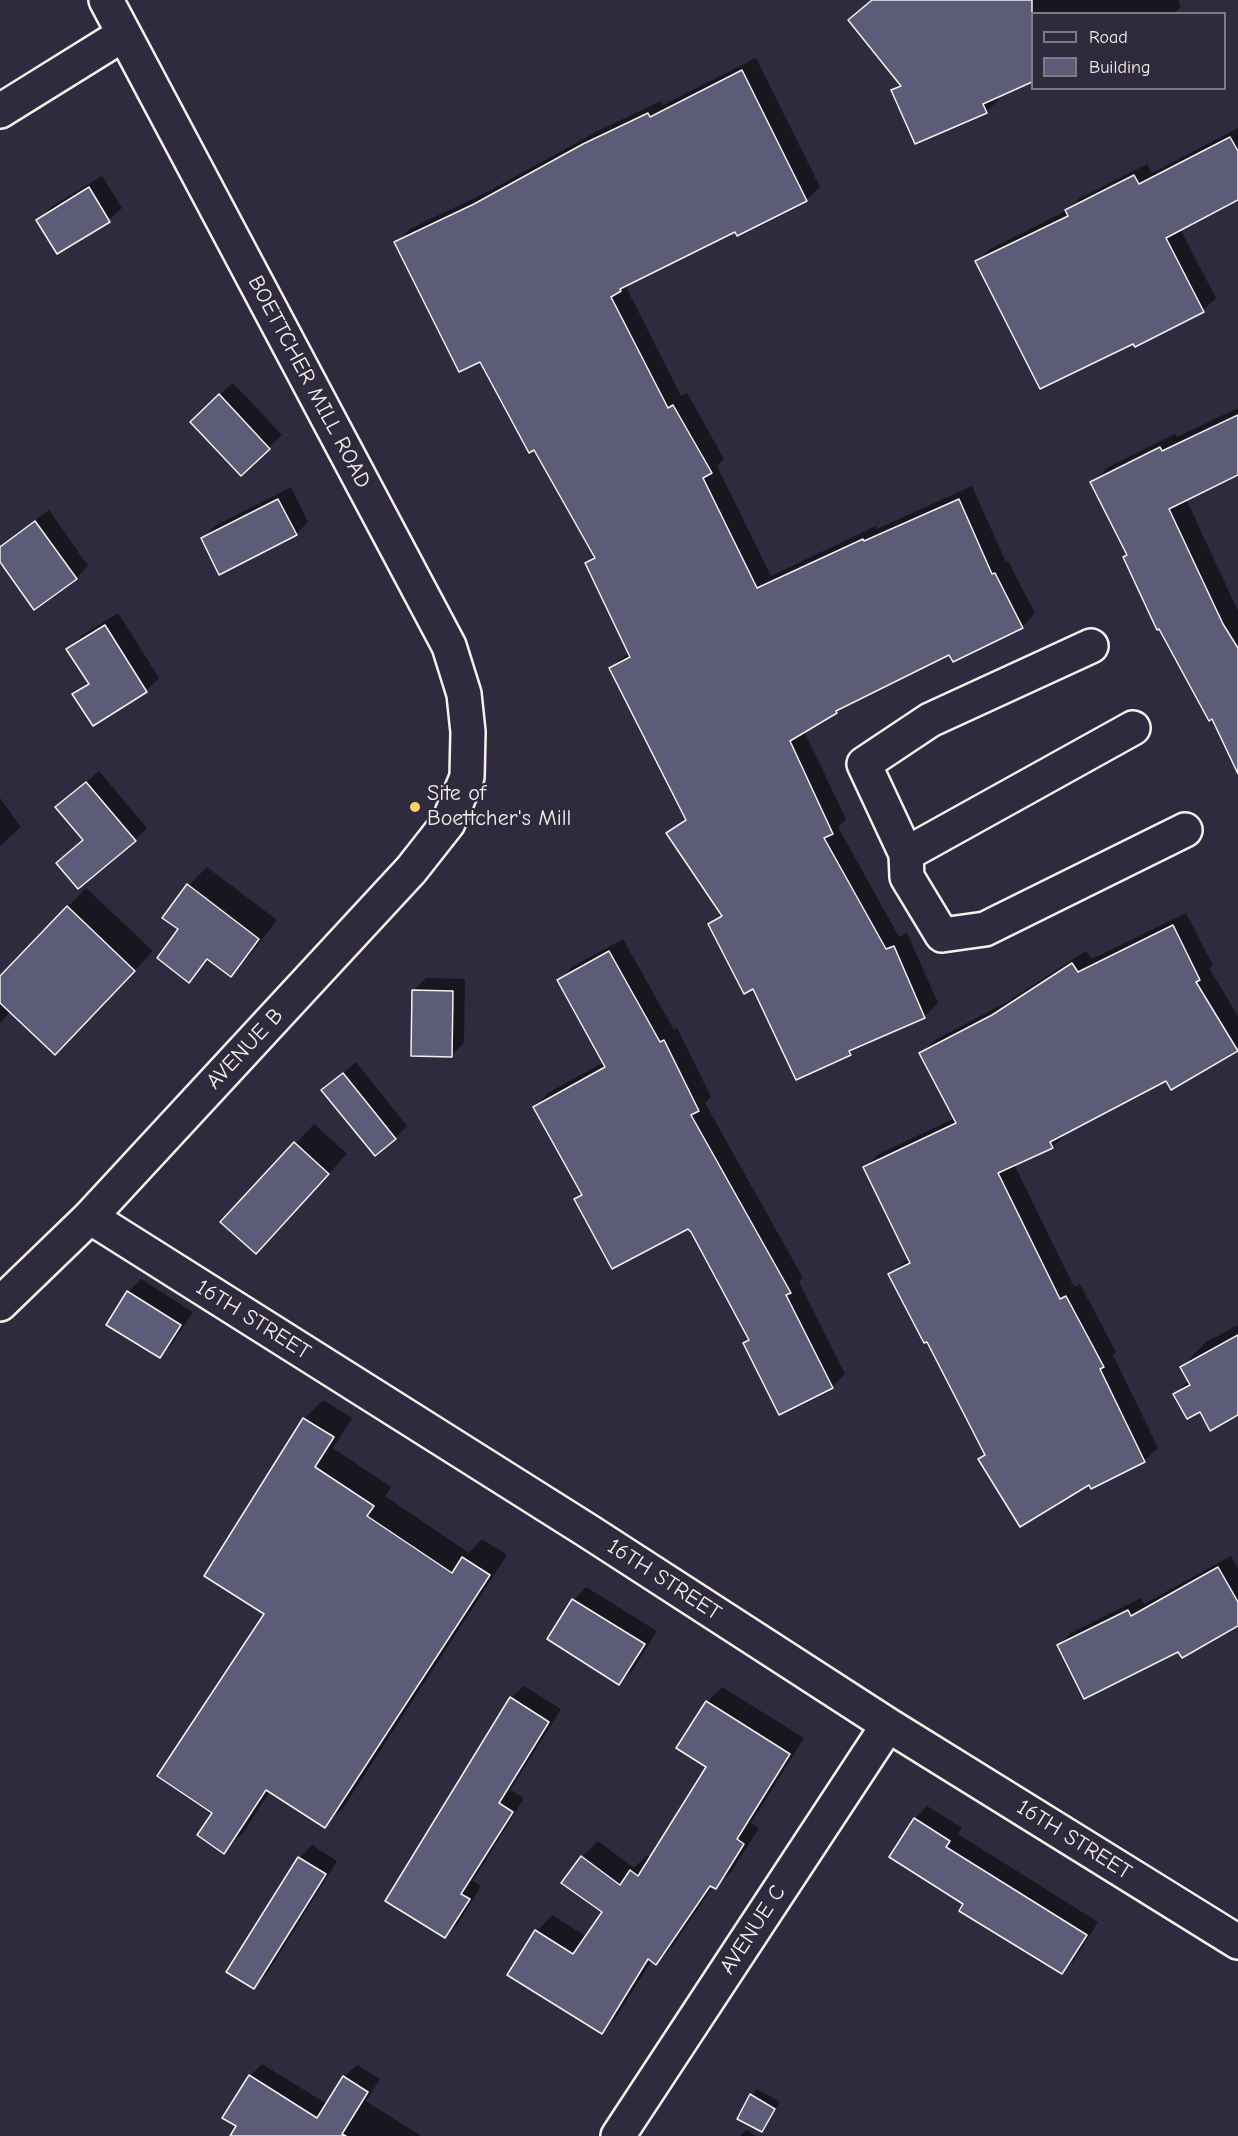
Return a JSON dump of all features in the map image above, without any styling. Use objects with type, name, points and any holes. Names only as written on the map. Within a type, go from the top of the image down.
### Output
[{"type":"street","name":"BOETTCHER MILL ROAD","points":[[106,0],[449,646],[464,694],[468,732],[467,777]]},
{"type":"street","points":[[0,111],[124,34]]},
{"type":"street","points":[[1091,646],[930,720],[864,765],[906,854],[907,877],[942,935],[984,929],[1185,830]]},
{"type":"street","points":[[906,854],[1133,728]]},
{"type":"street","name":"AVENUE B","points":[[0,1304],[90,1217],[411,870],[448,823],[467,777]]},
{"type":"street","name":"16TH STREET","points":[[90,1217],[588,1531],[888,1725],[1238,1942]]},
{"type":"street","name":"AVENUE C","points":[[618,2136],[888,1725]]},
{"type":"building","points":[[872,0],[1032,0],[1031,82],[983,104],[987,113],[915,144],[891,90],[901,86],[848,20]]},
{"type":"building","points":[[742,70],[807,201],[737,236],[735,232],[620,289],[621,291],[611,297],[668,408],[673,405],[712,473],[703,478],[757,588],[863,539],[864,541],[959,499],[992,574],[995,573],[1023,628],[953,662],[949,655],[836,711],[837,713],[790,741],[833,834],[824,838],[886,949],[894,946],[925,1018],[849,1051],[851,1055],[796,1080],[753,989],[744,994],[708,924],[722,916],[666,833],[686,820],[609,668],[630,657],[585,563],[595,558],[534,450],[529,453],[480,362],[459,372],[394,242],[474,204],[583,144],[648,113],[650,117]]},
{"type":"building","points":[[1230,137],[1238,151],[1238,200],[1166,238],[1204,312],[1135,347],[1133,344],[1040,389],[975,261],[1068,216],[1065,210],[1134,175],[1139,184]]},
{"type":"building","points":[[89,187],[110,222],[57,254],[36,220]]},
{"type":"building","points":[[219,394],[270,449],[241,476],[190,422]]},
{"type":"building","points":[[1238,415],[1238,475],[1169,509],[1223,624],[1238,648],[1238,774],[1212,719],[1209,721],[1159,629],[1157,630],[1123,557],[1127,555],[1090,482],[1160,447],[1162,451]]},
{"type":"building","points":[[278,499],[297,535],[219,575],[201,538]]},
{"type":"building","points":[[35,521],[77,579],[34,610],[0,562],[0,547]]},
{"type":"building","points":[[105,625],[147,692],[93,726],[72,694],[89,684],[66,649]]},
{"type":"building","points":[[86,782],[136,841],[78,889],[56,863],[83,840],[55,807]]},
{"type":"building","points":[[187,884],[259,939],[231,977],[207,959],[189,983],[157,958],[178,929],[162,918]]},
{"type":"building","points":[[67,906],[135,971],[55,1055],[0,1003],[0,976]]},
{"type":"building","points":[[1173,925],[1200,980],[1196,982],[1238,1051],[1171,1090],[1166,1081],[1050,1142],[1053,1148],[998,1173],[1060,1299],[1066,1296],[1104,1367],[1100,1369],[1145,1462],[1091,1489],[1089,1485],[1020,1527],[978,1459],[985,1455],[927,1342],[924,1343],[888,1274],[910,1263],[863,1167],[956,1123],[919,1053],[992,1015],[1072,963],[1078,972]]},
{"type":"building","points":[[609,951],[660,1042],[664,1040],[699,1111],[691,1115],[791,1293],[786,1295],[833,1388],[779,1415],[743,1343],[749,1340],[691,1232],[688,1229],[612,1269],[574,1199],[582,1195],[533,1107],[605,1067],[557,980]]},
{"type":"building","points":[[412,990],[453,991],[452,1057],[411,1056]]},
{"type":"building","points":[[343,1073],[396,1139],[375,1156],[321,1090]]},
{"type":"building","points":[[294,1142],[329,1174],[256,1254],[220,1222]]},
{"type":"building","points":[[127,1291],[181,1325],[160,1358],[106,1325]]},
{"type":"building","points":[[1238,1335],[1238,1415],[1210,1431],[1200,1412],[1187,1419],[1173,1394],[1190,1385],[1180,1367]]},
{"type":"building","points":[[303,1418],[334,1437],[315,1467],[374,1506],[367,1516],[452,1573],[462,1557],[490,1575],[325,1828],[266,1790],[224,1854],[197,1835],[212,1813],[157,1776],[264,1614],[204,1576]]},
{"type":"building","points":[[1218,1567],[1238,1602],[1238,1626],[1182,1658],[1178,1652],[1084,1699],[1057,1645],[1128,1610],[1131,1616]]},
{"type":"building","points":[[572,1599],[645,1644],[619,1685],[547,1639]]},
{"type":"building","points":[[510,1697],[549,1722],[499,1803],[513,1812],[461,1894],[470,1899],[445,1938],[385,1901]]},
{"type":"building","points":[[706,1701],[790,1754],[737,1839],[744,1844],[716,1889],[710,1886],[656,1965],[648,1959],[602,2034],[507,1975],[535,1930],[573,1954],[602,1912],[561,1883],[581,1856],[620,1885],[630,1870],[638,1876],[706,1767],[676,1748]]},
{"type":"building","points":[[914,1818],[950,1841],[946,1847],[1087,1935],[1062,1974],[959,1911],[963,1904],[889,1857]]},
{"type":"building","points":[[298,1857],[326,1874],[254,1989],[226,1972]]},
{"type":"building","points":[[249,2075],[317,2118],[343,2076],[368,2092],[342,2134],[346,2136],[230,2136],[236,2126],[222,2118]]},
{"type":"building","points":[[750,2094],[775,2109],[762,2132],[737,2119]]},
{"type":"place","name":"Site of Boettcher's Mill","points":[[415,807]]}]
